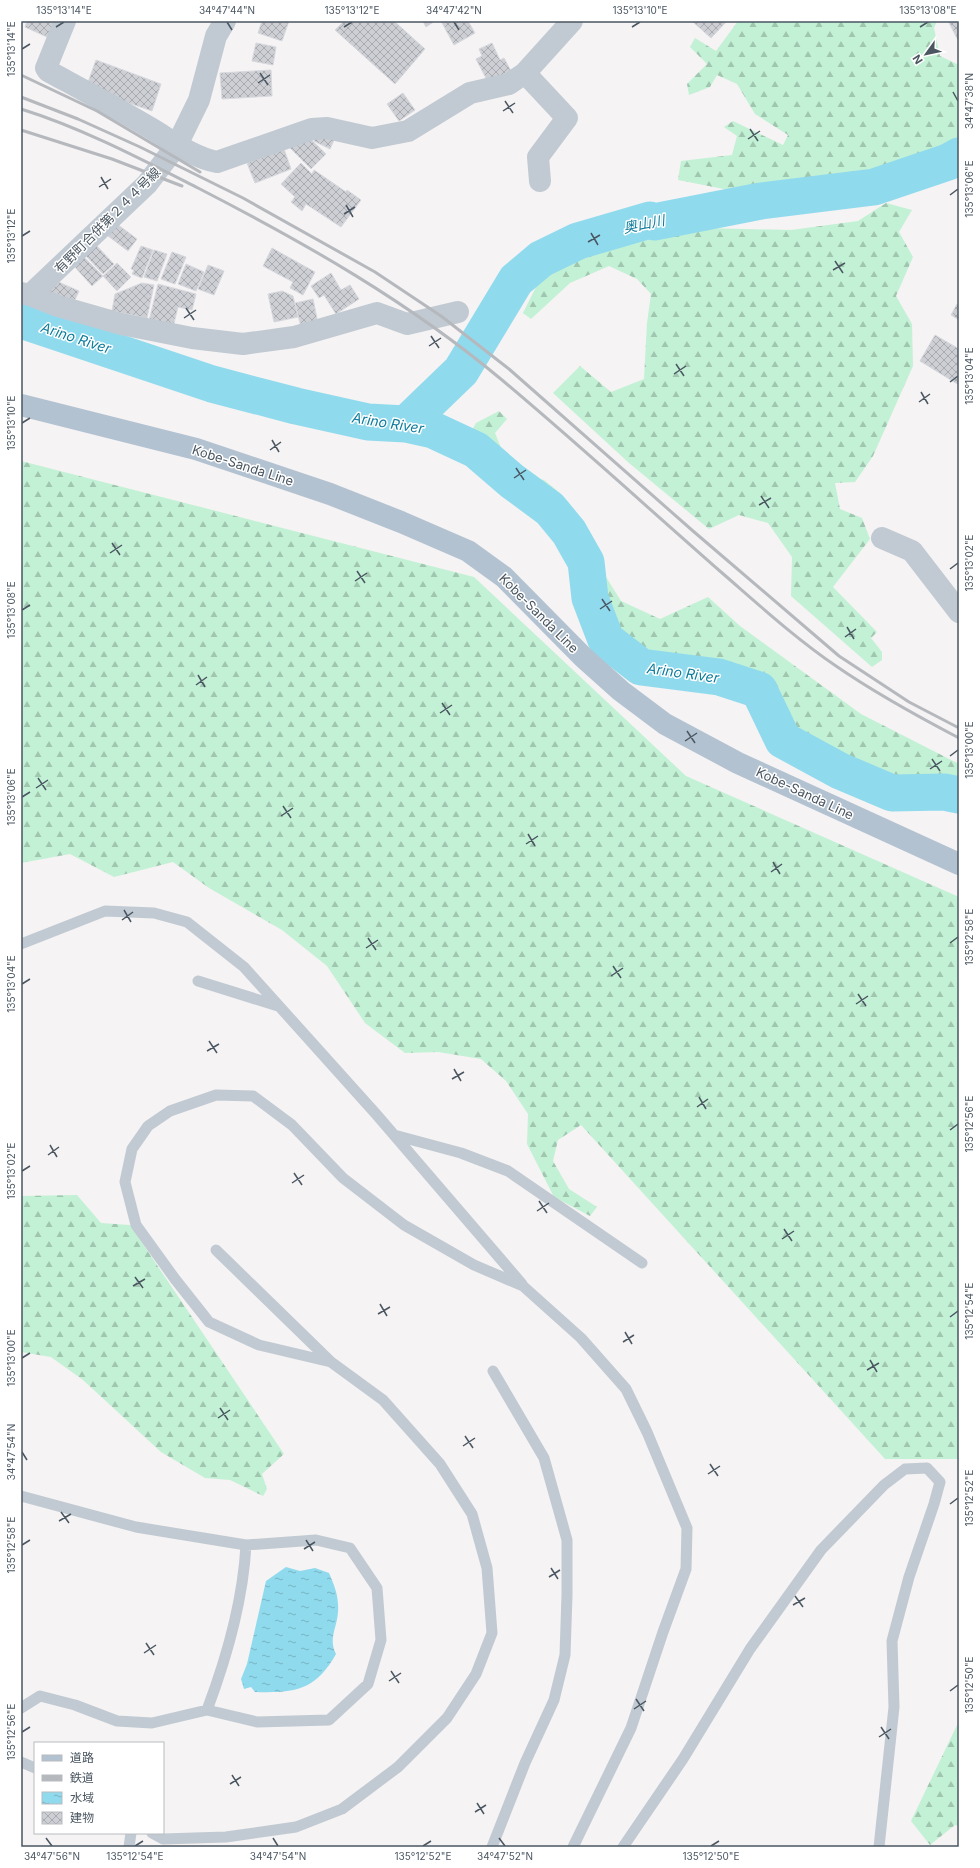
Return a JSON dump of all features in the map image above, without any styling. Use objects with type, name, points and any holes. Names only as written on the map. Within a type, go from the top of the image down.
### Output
[{"type":"main road","name":"Kobe-Sanda Line","points":[[21,405],[204,451],[337,497],[468,551],[504,577],[583,657],[621,691],[665,724],[738,763],[959,864]]},
{"type":"street","points":[[65,21],[46,68],[48,71],[148,126],[177,145],[206,160],[217,162],[312,129],[327,128],[372,138],[408,130],[470,93],[509,84],[526,73],[572,21]]},
{"type":"street","name":"有野町合併第２４４号線","points":[[25,294],[147,184],[177,145],[199,100],[216,36],[225,21]]},
{"type":"street","points":[[526,73],[567,118],[538,157],[540,180]]},
{"type":"street","points":[[25,294],[121,324],[192,338],[243,344],[294,337],[377,313],[406,324],[458,312]]},
{"type":"street","points":[[882,538],[912,551],[959,612]]},
{"type":"lane","points":[[21,944],[105,911],[154,913],[187,922],[244,967],[394,1135],[524,1286],[581,1338],[626,1389],[647,1432],[687,1528],[686,1569],[631,1728],[573,1847]]},
{"type":"lane","points":[[198,981],[279,1006]]},
{"type":"lane","points":[[331,1362],[259,1344],[209,1322],[175,1279],[136,1225],[125,1182],[132,1149],[148,1126],[170,1111],[216,1095],[253,1096],[292,1125],[344,1178],[404,1225],[474,1265],[524,1286]]},
{"type":"lane","points":[[394,1135],[461,1153],[508,1171],[642,1263]]},
{"type":"lane","points":[[154,1834],[164,1839],[180,1843],[296,1827],[342,1810],[398,1767],[447,1718],[476,1674],[492,1633],[487,1568],[472,1514],[440,1464],[383,1400],[331,1362],[216,1250]]},
{"type":"lane","points":[[492,1847],[525,1763],[554,1700],[564,1655],[567,1595],[567,1540],[544,1458],[493,1371]]},
{"type":"lane","points":[[623,1847],[683,1759],[750,1649],[820,1550],[884,1485],[905,1469],[927,1468],[940,1482],[909,1577],[892,1641],[894,1707],[879,1847]]},
{"type":"lane","points":[[21,1496],[136,1527],[246,1545],[316,1540],[350,1548],[377,1588],[380,1640],[368,1684],[328,1720],[257,1722],[207,1710],[152,1723],[117,1721],[75,1705],[40,1696],[21,1708]]},
{"type":"lane","points":[[207,1710],[226,1659],[245,1570],[246,1545]]},
{"type":"lane","points":[[21,1762],[34,1768]]},
{"type":"lane","points":[[129,1847],[131,1834]]},
{"type":"green space","points":[[738,21],[937,21],[934,28],[940,56],[959,65],[959,156],[892,182],[729,190],[678,180],[681,161],[732,155],[737,136],[724,127],[733,121],[783,145],[788,135],[755,114],[737,84],[717,75],[710,87],[689,95],[687,84],[707,64],[690,47],[695,38],[716,51]]},
{"type":"green space","points":[[886,203],[912,210],[899,232],[913,257],[896,296],[912,324],[913,366],[873,456],[855,482],[835,483],[840,509],[862,518],[870,539],[833,587],[877,632],[871,638],[882,652],[882,660],[872,667],[791,596],[792,557],[768,523],[739,515],[709,529],[629,463],[553,393],[580,366],[611,392],[644,379],[647,323],[651,294],[637,279],[609,266],[570,283],[531,319],[523,313],[544,271],[609,236],[659,236],[703,228],[791,230],[858,221]]},
{"type":"green space","points":[[499,411],[507,419],[495,433],[506,460],[528,476],[544,480],[560,493],[582,522],[586,539],[596,561],[621,601],[660,619],[708,597],[740,626],[861,714],[959,764],[959,803],[939,800],[907,807],[884,805],[787,758],[760,682],[723,671],[618,663],[588,634],[578,610],[573,572],[543,522],[458,454],[476,423]]},
{"type":"green space","points":[[21,461],[474,577],[686,776],[959,897],[959,1459],[885,1459],[581,1125],[558,1140],[553,1161],[569,1189],[597,1207],[590,1216],[554,1197],[527,1144],[528,1114],[506,1081],[481,1059],[438,1052],[405,1053],[365,1023],[327,966],[282,930],[209,888],[173,862],[114,877],[70,854],[21,863]]},
{"type":"green space","points":[[77,1195],[101,1223],[130,1225],[284,1454],[262,1474],[267,1489],[263,1496],[230,1480],[205,1478],[161,1452],[83,1380],[51,1357],[21,1352],[21,1196]]},
{"type":"green space","points":[[959,1721],[959,1826],[955,1825],[930,1845],[911,1821]]},
{"type":"water","points":[[286,1567],[300,1571],[315,1568],[329,1573],[335,1588],[338,1602],[338,1612],[333,1638],[336,1654],[320,1676],[312,1683],[303,1687],[282,1692],[255,1692],[251,1687],[244,1689],[241,1679],[247,1664],[266,1581]]},
{"type":"building","points":[[27,21],[54,21],[47,37],[25,27]]},
{"type":"building","points":[[262,21],[289,21],[282,41],[258,33]]},
{"type":"building","points":[[344,21],[394,21],[425,49],[395,84],[335,30]]},
{"type":"building","points":[[423,21],[435,21],[426,27]]},
{"type":"building","points":[[441,21],[468,21],[475,33],[454,45]]},
{"type":"building","points":[[692,21],[727,21],[711,38]]},
{"type":"building","points":[[948,21],[959,21],[959,42]]},
{"type":"building","points":[[256,43],[276,47],[273,65],[252,61]]},
{"type":"building","points":[[492,43],[500,60],[504,58],[511,71],[488,82],[476,59],[482,56],[479,49]]},
{"type":"building","points":[[96,60],[161,84],[152,111],[86,88]]},
{"type":"building","points":[[271,70],[272,96],[222,99],[220,73]]},
{"type":"building","points":[[403,93],[415,110],[399,121],[387,104]]},
{"type":"building","points":[[304,133],[326,154],[311,169],[290,148]]},
{"type":"building","points":[[318,133],[334,140],[330,149],[314,141]]},
{"type":"building","points":[[284,149],[291,169],[255,183],[247,163]]},
{"type":"building","points":[[301,163],[312,174],[314,170],[346,192],[347,190],[361,200],[341,227],[306,204],[302,211],[291,202],[295,197],[281,184]]},
{"type":"building","points":[[117,224],[137,239],[128,251],[108,236]]},
{"type":"building","points":[[96,245],[114,264],[103,274],[85,255]]},
{"type":"building","points":[[141,246],[153,250],[142,278],[132,274],[134,270],[131,269]]},
{"type":"building","points":[[272,248],[315,272],[303,295],[290,288],[293,282],[263,266]]},
{"type":"building","points":[[154,250],[167,254],[157,281],[144,277]]},
{"type":"building","points":[[172,252],[186,257],[175,284],[161,279]]},
{"type":"building","points":[[84,257],[103,276],[92,286],[74,266]]},
{"type":"building","points":[[117,263],[131,277],[117,291],[103,276]]},
{"type":"building","points":[[186,264],[204,272],[196,291],[178,284]]},
{"type":"building","points":[[208,265],[224,271],[214,295],[198,289]]},
{"type":"building","points":[[331,273],[341,290],[350,285],[359,299],[336,314],[324,295],[319,298],[311,286]]},
{"type":"building","points":[[54,280],[79,291],[73,304],[48,292]]},
{"type":"building","points":[[142,283],[154,285],[147,318],[112,311],[115,294]]},
{"type":"building","points":[[158,284],[196,294],[192,310],[178,307],[173,327],[149,321]]},
{"type":"building","points":[[282,291],[293,296],[298,317],[274,322],[268,294]]},
{"type":"building","points":[[313,299],[318,323],[301,327],[295,303]]},
{"type":"building","points":[[957,304],[959,305],[959,320],[951,315]]},
{"type":"building","points":[[935,335],[959,349],[959,385],[920,361]]},
{"type":"waterway","name":"奥山川","points":[[406,424],[461,371],[516,280],[541,259],[578,241],[650,220],[654,222],[761,201],[874,187],[948,162],[959,156]]},
{"type":"waterway","name":"Arino River","points":[[21,320],[212,384],[296,406],[368,422],[406,424],[433,430],[476,450],[512,481],[550,509],[569,532],[586,562],[590,598],[606,640],[641,667],[719,677],[759,690],[783,740],[840,771],[892,793],[944,792],[959,795]]},
{"type":"railway","points":[[21,75],[97,111],[200,172]]},
{"type":"railway","points":[[21,97],[78,119],[140,147],[243,198],[375,272],[441,316],[509,369],[693,531],[839,656],[909,702],[959,728]]},
{"type":"railway","points":[[21,109],[89,135],[133,155],[198,188],[317,252],[393,299],[467,352],[530,403],[749,596],[806,644],[866,686],[959,738]]},
{"type":"railway","points":[[21,130],[112,159],[182,186]]}]
